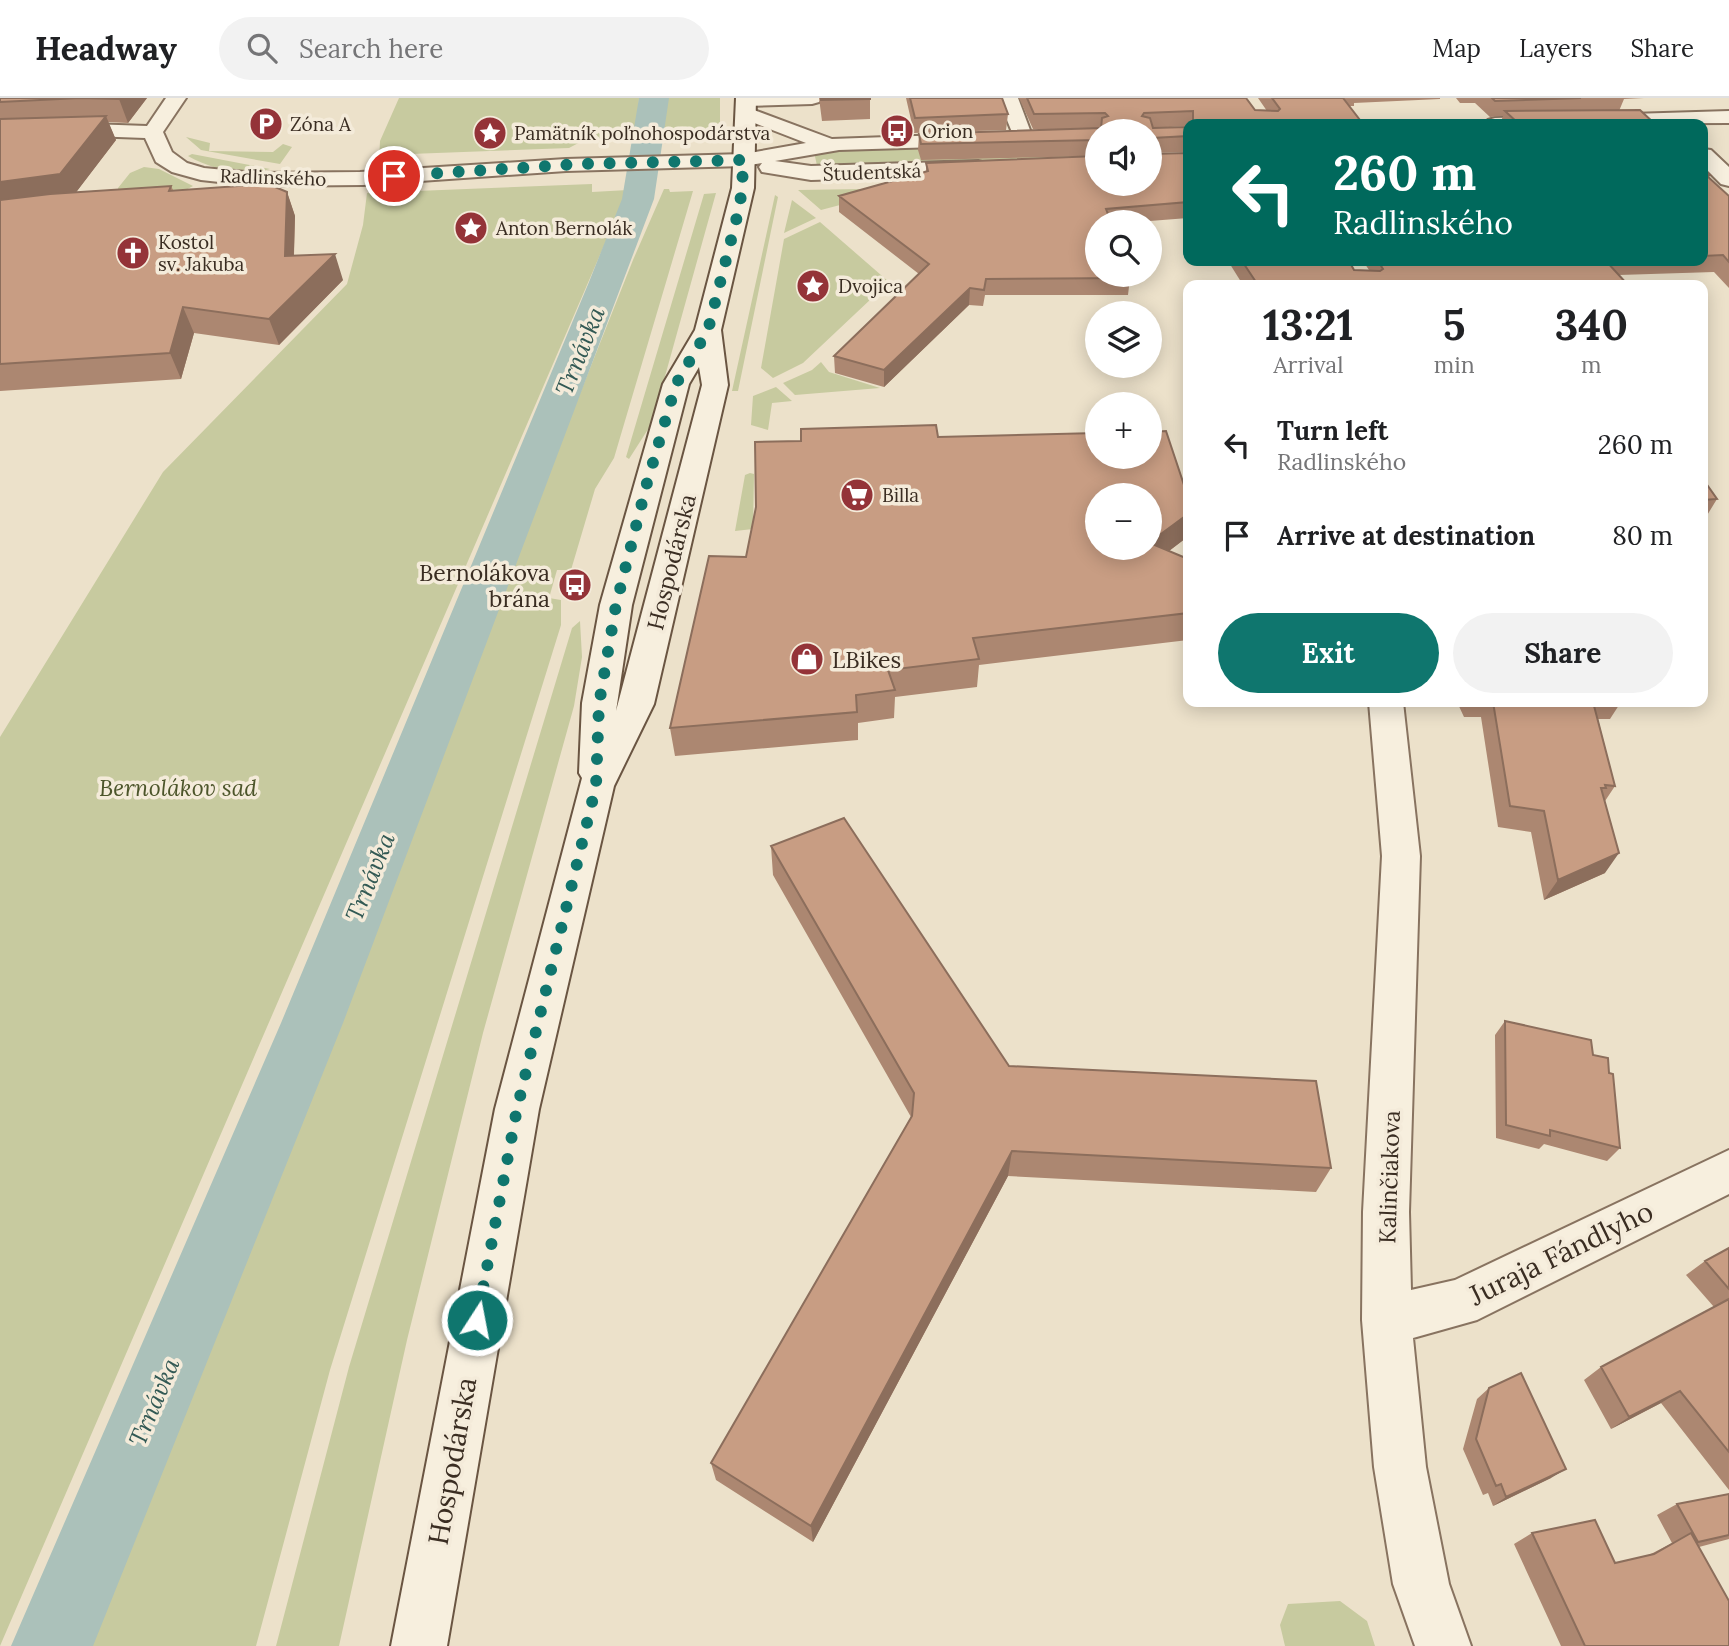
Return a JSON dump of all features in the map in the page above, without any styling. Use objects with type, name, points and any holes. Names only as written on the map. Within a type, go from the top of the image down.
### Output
[{"type":"street","points":[[0,134],[90,130],[153,132],[176,98]]},
{"type":"street","points":[[746,103],[812,98]]},
{"type":"street","points":[[1008,98],[1023,138]]},
{"type":"street","points":[[1641,99],[1663,119]]},
{"type":"street","name":"Študentská","points":[[746,103],[798,135],[839,144]]},
{"type":"street","name":"Hospodárska","points":[[419,1646],[517,1109],[596,786],[599,704],[619,592],[676,384],[708,330],[740,205],[746,103]]},
{"type":"street","points":[[1704,119],[1729,117]]},
{"type":"street","name":"Radlinského","points":[[153,132],[166,159],[176,165],[216,176],[277,180],[360,178],[612,163],[744,160]]},
{"type":"street","name":"Študentská","points":[[744,160],[839,144],[1048,138]]},
{"type":"street","name":"Študentská","points":[[744,160],[811,173],[1004,167]]},
{"type":"street","points":[[1708,160],[1729,179]]},
{"type":"street","name":"Hospodárska","points":[[596,786],[637,704],[715,385],[708,330]]},
{"type":"street","name":"Kalinčiakova","points":[[1386,707],[1401,856],[1386,1212],[1387,1320],[1400,1467],[1421,1584],[1443,1646]]},
{"type":"street","name":"Juraja Fándlyho","points":[[1387,1320],[1460,1303],[1729,1171]]},
{"type":"green space","points":[[399,98],[639,98],[637,137],[586,139],[569,148],[410,154],[379,161],[380,141]]},
{"type":"green space","points":[[665,98],[720,98],[720,134],[659,136]]},
{"type":"green space","points":[[186,137],[210,143],[209,151],[273,152],[283,144],[292,147],[280,164],[201,150]]},
{"type":"green space","points":[[1085,141],[1085,160],[818,170],[814,152]]},
{"type":"green space","points":[[192,154],[270,169],[249,172],[228,170],[207,165],[188,156]]},
{"type":"green space","points":[[144,167],[159,169],[193,186],[182,192],[118,192],[118,188],[130,173]]},
{"type":"green space","name":"Bernolákov sad","points":[[592,184],[592,192],[628,190],[0,1646],[0,737],[163,472],[347,284],[363,225],[367,193]]},
{"type":"green space","points":[[664,189],[669,189],[670,192],[693,191],[614,458],[595,489],[571,570],[557,570],[549,598],[561,600],[561,625],[330,1370],[256,1646],[83,1646],[633,260]]},
{"type":"green space","points":[[863,189],[878,195],[821,210],[798,190]]},
{"type":"green space","points":[[716,193],[652,423],[629,459],[626,457],[704,194]]},
{"type":"green space","points":[[775,195],[778,197],[738,391],[732,391]]},
{"type":"green space","points":[[792,200],[816,218],[784,233]]},
{"type":"green space","points":[[820,222],[889,282],[803,363],[773,378],[761,368],[784,239]]},
{"type":"green space","points":[[821,362],[829,372],[880,388],[795,395],[783,383],[812,370]]},
{"type":"green space","points":[[776,387],[792,401],[772,403],[768,430],[751,425],[753,396]]},
{"type":"green space","points":[[754,474],[753,529],[735,531],[745,475]]},
{"type":"green space","points":[[580,621],[582,657],[574,706],[483,1033],[407,1340],[339,1646],[276,1646],[349,1367],[572,628]]},
{"type":"green space","points":[[1340,1601],[1367,1621],[1375,1646],[1285,1646],[1280,1625],[1288,1604]]},
{"type":"building","points":[[0,98],[80,98],[0,102]]},
{"type":"building","points":[[870,98],[870,99],[821,100]]},
{"type":"building","points":[[910,98],[1002,98],[1008,114],[915,118]]},
{"type":"building","points":[[1027,98],[1246,98],[1255,110],[1278,111],[1280,109],[1272,98],[1343,98],[1359,119],[1193,119],[1193,111],[1144,113],[1142,116],[1150,119],[1102,119],[1108,116],[1105,113],[1034,114]]},
{"type":"building","points":[[1492,98],[1581,98],[1495,101]]},
{"type":"building","points":[[1640,110],[1650,119],[1514,119],[1505,111]]},
{"type":"building","points":[[106,116],[60,174],[0,182],[0,119]]},
{"type":"building","points":[[1183,127],[1183,136],[1162,137],[1162,128]]},
{"type":"building","points":[[1085,129],[1085,140],[921,144],[919,134]]},
{"type":"building","points":[[1183,153],[1183,202],[1085,210],[1085,278],[986,279],[984,290],[970,288],[884,370],[834,356],[929,264],[839,196],[928,171],[926,163],[1085,156],[1085,196],[1162,196],[1162,154]]},
{"type":"building","points":[[1708,177],[1729,196],[1729,262],[1723,255],[1708,256]]},
{"type":"building","points":[[268,184],[287,192],[285,256],[335,254],[269,319],[183,307],[170,353],[0,364],[0,200],[171,186],[169,191]]},
{"type":"building","points":[[1245,266],[1352,266],[1354,270],[1380,271],[1383,269],[1381,266],[1611,266],[1623,280],[1255,280]]},
{"type":"building","points":[[936,425],[938,437],[1085,433],[1085,469],[1162,469],[1162,431],[1166,431],[1183,482],[1183,518],[1162,533],[1162,483],[1085,483],[1085,560],[1162,560],[1162,548],[1183,557],[1183,614],[973,638],[979,659],[888,670],[895,690],[856,695],[857,712],[670,728],[709,556],[746,557],[756,507],[755,442],[801,441],[801,429]]},
{"type":"building","points":[[1708,486],[1717,499],[1708,500]]},
{"type":"building","points":[[1494,707],[1594,707],[1615,786],[1605,785],[1606,788],[1601,788],[1619,853],[1558,880],[1544,811],[1510,806]]},
{"type":"building","points":[[844,818],[1009,1066],[1316,1081],[1331,1168],[1012,1151],[811,1526],[711,1463],[912,1116],[914,1093],[771,846]]},
{"type":"building","points":[[1505,1021],[1591,1040],[1593,1055],[1608,1058],[1609,1073],[1613,1074],[1620,1148],[1550,1130],[1550,1136],[1506,1125]]},
{"type":"building","points":[[1729,1248],[1729,1289],[1705,1261]]},
{"type":"building","points":[[1729,1299],[1729,1452],[1680,1391],[1629,1417],[1601,1367]]},
{"type":"building","points":[[1521,1373],[1566,1469],[1506,1497],[1501,1484],[1496,1486],[1476,1439],[1489,1388]]},
{"type":"building","points":[[1729,1494],[1729,1535],[1698,1542],[1677,1504]]},
{"type":"building","points":[[1595,1520],[1615,1563],[1654,1554],[1691,1533],[1729,1601],[1729,1646],[1585,1646],[1532,1533]]},
{"type":"waterway","name":"Trnávka","points":[[52,1646],[312,1023],[607,282],[638,199],[654,98]]},
{"type":"place","name":"Zóna A","points":[[266,124]]},
{"type":"place","name":"Orion","points":[[897,131]]},
{"type":"place","name":"Pamätník poľnohospodárstva","points":[[490,133]]},
{"type":"place","name":"Anton Bernolák","points":[[471,228]]},
{"type":"place","name":"Kostol sv. Jakuba","points":[[133,253]]},
{"type":"place","name":"Dvojica","points":[[813,286]]},
{"type":"place","name":"Billa","points":[[857,495]]},
{"type":"place","name":"Bernolákova brána","points":[[575,585]]},
{"type":"place","name":"LBikes","points":[[807,659]]},
{"type":"route","points":[[394,176],[580,164],[744,160],[740,205],[708,330],[676,384],[616,605],[599,704],[596,786],[517,1109],[477,1320]]}]
